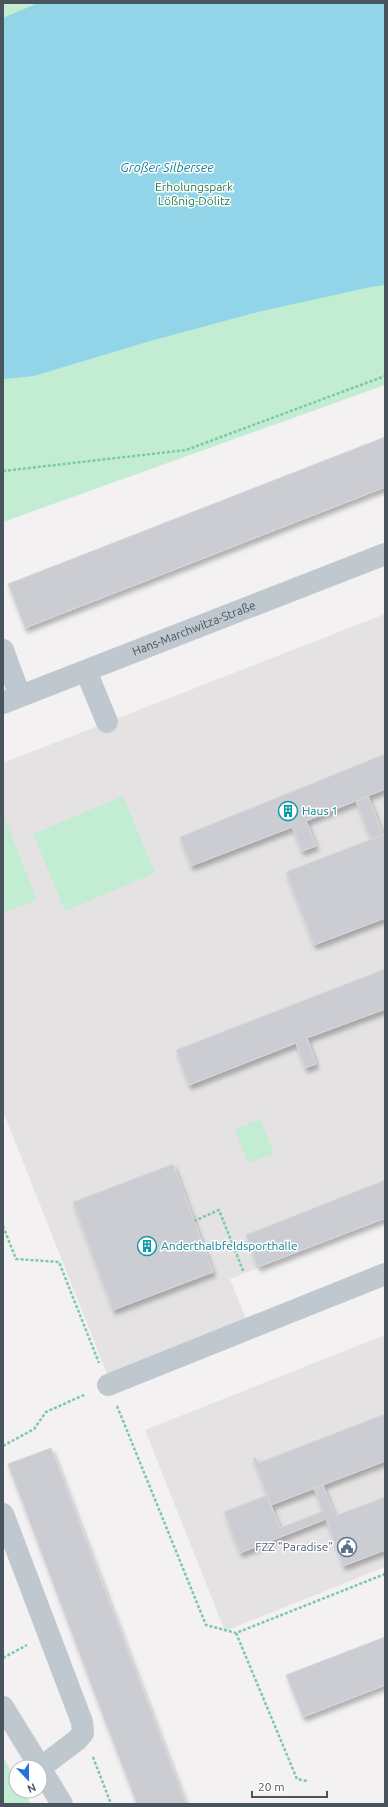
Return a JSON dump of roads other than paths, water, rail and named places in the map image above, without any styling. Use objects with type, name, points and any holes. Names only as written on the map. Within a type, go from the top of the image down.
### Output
[{"type":"street","name":"Hans-Marchwitza-Straße","points":[[12,700],[385,554]]},
{"type":"street","points":[[3,650],[12,700]]},
{"type":"street","points":[[86,671],[108,722]]},
{"type":"street","points":[[108,1385],[385,1274]]},
{"type":"street","points":[[3,1514],[82,1722],[83,1733],[77,1740],[48,1762]]},
{"type":"street","points":[[5,1716],[34,1759]]},
{"type":"street","points":[[48,1781],[62,1804]]},
{"type":"water","name":"Großer Silbersee","points":[[38,3],[385,3],[385,285],[262,311],[150,341],[34,376],[3,379],[3,18]]},
{"type":"place","name":"Haus 1","points":[[288,811]]},
{"type":"place","name":"Anderthalbfeldsporthalle","points":[[147,1246]]},
{"type":"place","name":"FZZ \"Paradise\"","points":[[347,1547]]},
{"type":"park label","name":"Erholungspark Lößnig-Dölitz","points":[[194,194]]}]
